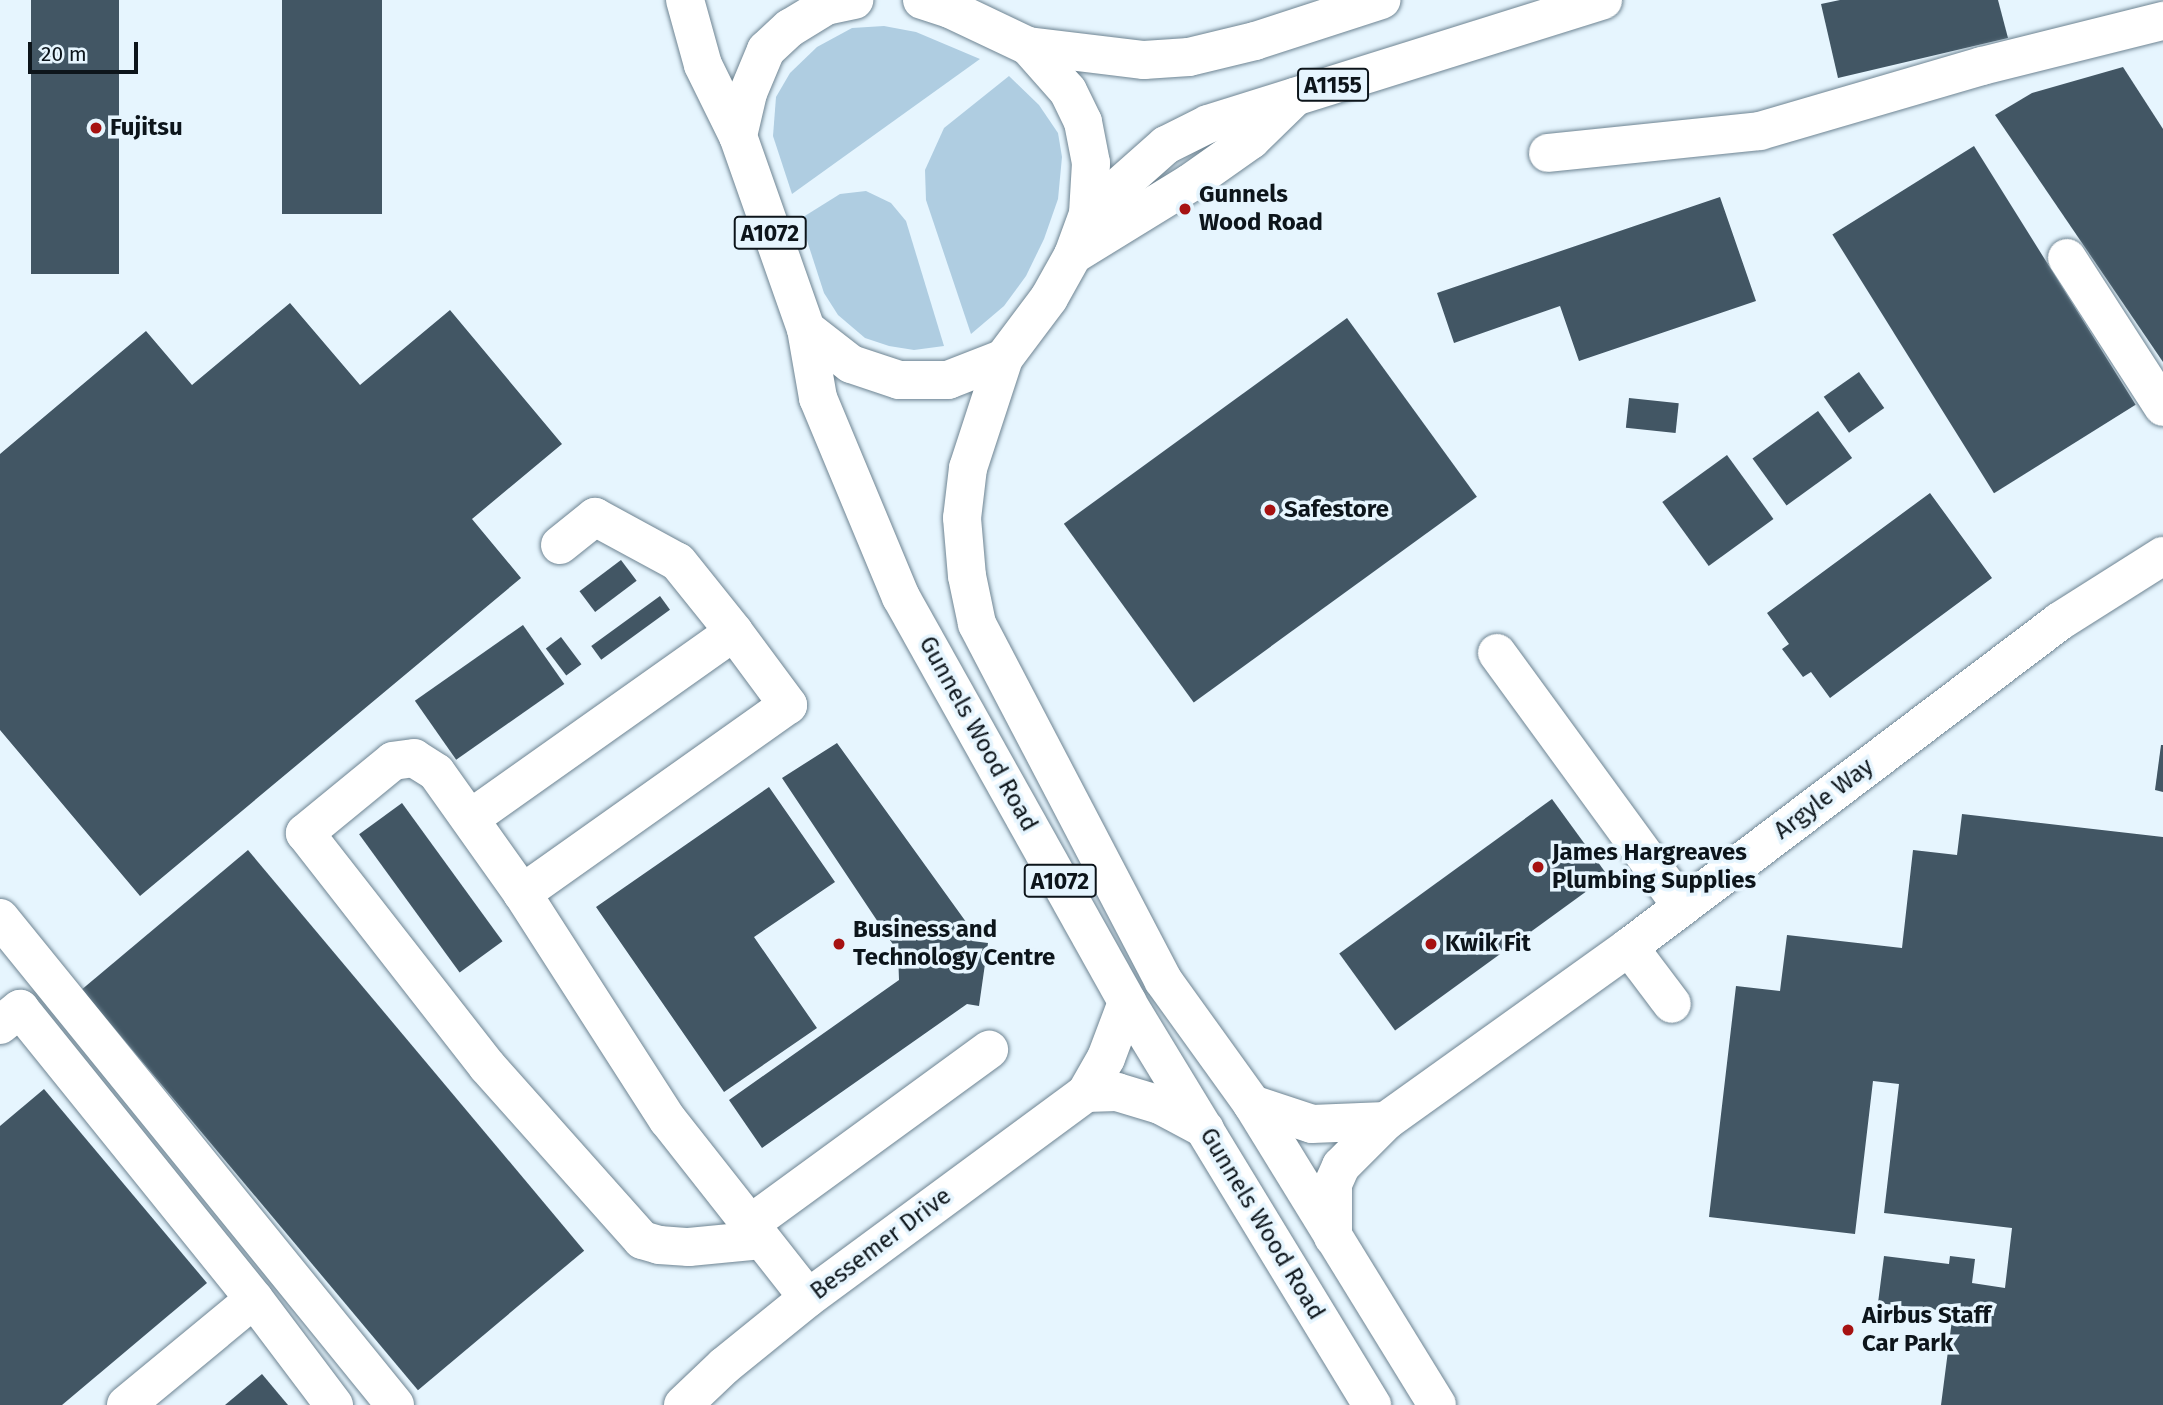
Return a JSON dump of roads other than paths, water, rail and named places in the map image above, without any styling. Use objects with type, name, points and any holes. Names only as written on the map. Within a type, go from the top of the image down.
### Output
[{"type":"main road","name":"Gunnels Wood Road","points":[[685,0],[703,65],[738,136],[806,329],[818,398],[901,597],[1128,1002],[1372,1405]]},
{"type":"main road","points":[[738,136],[748,93],[766,50],[790,28],[826,6],[854,0]]},
{"type":"main road","name":"Gunnels Wood Road","points":[[922,0],[950,9],[1028,46],[1068,91],[1083,122],[1091,163],[1088,214],[1073,255],[1049,298],[1004,358],[968,468],[962,518],[967,576],[977,624],[1163,980],[1252,1104],[1437,1405]]},
{"type":"main road","name":"A1155","points":[[1028,46],[1143,60],[1189,57],[1255,41],[1381,0]]},
{"type":"main road","name":"A1155","points":[[1088,214],[1166,145],[1208,124],[1603,0]]},
{"type":"main road","points":[[1548,153],[1760,131],[1982,66],[2163,21]]},
{"type":"main road","points":[[1073,255],[1190,183],[1251,140],[1295,97]]},
{"type":"main road","points":[[2067,258],[2163,407]]},
{"type":"main road","points":[[806,329],[851,364],[900,380],[947,380],[1004,358]]},
{"type":"main road","points":[[522,893],[788,705],[678,562],[595,517],[561,545]]},
{"type":"main road","name":"Argyle Way","points":[[1333,1237],[1333,1184],[1341,1166],[1386,1121],[1629,947],[2060,621],[2163,556]]},
{"type":"main road","points":[[471,818],[734,632]]},
{"type":"main road","points":[[1497,653],[1682,907]]},
{"type":"main road","points":[[808,1298],[756,1232],[668,1120],[522,893],[436,772],[414,758],[393,761],[305,834],[487,1066],[642,1240],[659,1245],[689,1247],[756,1232],[989,1050]]},
{"type":"main road","points":[[0,918],[395,1405]]},
{"type":"main road","points":[[1629,947],[1672,1004]]},
{"type":"main road","name":"Bessemer Drive","points":[[683,1405],[724,1366],[808,1298],[1086,1093],[1106,1058],[1128,1002]]},
{"type":"main road","points":[[0,1025],[20,1009],[254,1299],[334,1405]]},
{"type":"main road","points":[[1086,1093],[1117,1092],[1160,1105],[1205,1129]]},
{"type":"main road","points":[[1252,1104],[1312,1124],[1386,1121]]},
{"type":"main road","points":[[126,1405],[254,1299]]},
{"type":"place","name":"Fujitsu","points":[[96,128]]},
{"type":"place","name":"Gunnels Wood Road","points":[[1185,209]]},
{"type":"place","name":"Safestore","points":[[1270,510]]},
{"type":"place","name":"James Hargreaves Plumbing Supplies","points":[[1538,867]]},
{"type":"place","name":"Business and Technology Centre","points":[[839,944]]},
{"type":"place","name":"Kwik Fit","points":[[1431,944]]},
{"type":"place","name":"Airbus Staff Car Park","points":[[1848,1330]]}]
